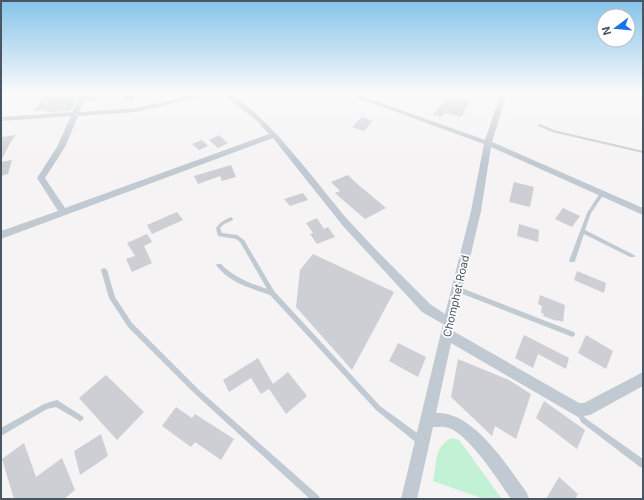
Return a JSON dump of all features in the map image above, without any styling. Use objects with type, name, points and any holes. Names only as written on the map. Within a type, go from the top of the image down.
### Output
[{"type":"street","points":[[1,119],[51,116]]},
{"type":"street","points":[[64,212],[41,178],[61,147],[75,116]]},
{"type":"street","points":[[255,116],[274,135],[346,224],[426,308],[448,328],[578,410],[585,410],[643,379]]},
{"type":"street","points":[[412,116],[488,144],[643,212]]},
{"type":"street","name":"Chomphet Road","points":[[409,499],[476,211],[488,144],[497,116]]},
{"type":"street","points":[[1,235],[137,186],[199,160],[274,135]]},
{"type":"street","points":[[428,421],[440,419],[453,422],[464,428],[475,439],[522,499]]},
{"type":"lane","points":[[539,125],[553,131],[643,152]]},
{"type":"lane","points":[[572,261],[589,213],[602,194]]},
{"type":"lane","points":[[231,219],[222,223],[218,228],[220,235],[238,238],[242,241],[272,293],[378,408],[423,442]]},
{"type":"lane","points":[[582,231],[632,256]]},
{"type":"lane","points":[[219,265],[226,273],[239,282],[272,293]]},
{"type":"lane","points":[[104,270],[112,298],[130,326],[197,392],[316,499]]},
{"type":"lane","points":[[457,288],[572,334]]},
{"type":"lane","points":[[1,432],[46,406],[57,404],[80,418]]},
{"type":"lane","points":[[578,410],[583,420],[643,464]]},
{"type":"green space","points":[[451,438],[459,440],[502,499],[484,499],[433,481],[438,452],[441,447]]},
{"type":"building","points":[[362,117],[373,121],[364,131],[352,127]]},
{"type":"building","points":[[16,135],[9,145],[1,161],[1,137]]},
{"type":"building","points":[[219,135],[228,143],[218,148],[209,140]]},
{"type":"building","points":[[202,140],[208,146],[199,150],[192,144]]},
{"type":"building","points":[[12,160],[8,174],[1,176],[1,162]]},
{"type":"building","points":[[231,165],[236,177],[222,181],[220,176],[198,184],[194,176]]},
{"type":"building","points":[[348,175],[386,208],[365,219],[343,200],[335,193],[340,191],[331,182]]},
{"type":"building","points":[[514,182],[534,187],[530,207],[509,202]]},
{"type":"building","points":[[303,193],[308,200],[290,206],[284,199]]},
{"type":"building","points":[[563,208],[580,216],[572,227],[555,219]]},
{"type":"building","points":[[177,212],[183,220],[152,234],[147,225]]},
{"type":"building","points":[[317,218],[324,229],[328,227],[335,237],[317,244],[310,234],[313,233],[306,223]]},
{"type":"building","points":[[519,224],[539,230],[538,242],[517,236]]},
{"type":"building","points":[[147,234],[152,242],[144,246],[152,263],[132,272],[126,259],[135,256],[127,243]]},
{"type":"building","points":[[313,254],[394,292],[352,370],[296,307],[300,270]]},
{"type":"building","points":[[577,271],[606,283],[604,293],[574,280]]},
{"type":"building","points":[[540,295],[565,305],[563,322],[543,316],[544,314],[541,313],[542,306],[538,304]]},
{"type":"building","points":[[524,335],[569,358],[566,369],[538,354],[533,368],[515,358]]},
{"type":"building","points":[[586,335],[613,351],[606,369],[578,353]]},
{"type":"building","points":[[398,343],[426,357],[418,377],[389,361]]},
{"type":"building","points":[[258,358],[273,384],[288,372],[307,396],[286,414],[269,389],[261,394],[251,378],[229,392],[223,380]]},
{"type":"building","points":[[458,359],[509,380],[531,394],[516,439],[495,426],[492,436],[451,397]]},
{"type":"building","points":[[106,375],[144,412],[117,440],[79,398]]},
{"type":"building","points":[[544,401],[585,430],[577,449],[536,418]]},
{"type":"building","points":[[176,407],[192,418],[195,414],[234,439],[221,460],[195,442],[191,447],[162,426]]},
{"type":"building","points":[[101,434],[108,456],[80,475],[74,451]]},
{"type":"building","points":[[24,443],[36,477],[62,458],[75,490],[64,499],[14,499],[2,459]]},
{"type":"building","points":[[559,477],[578,494],[575,499],[546,499]]}]
